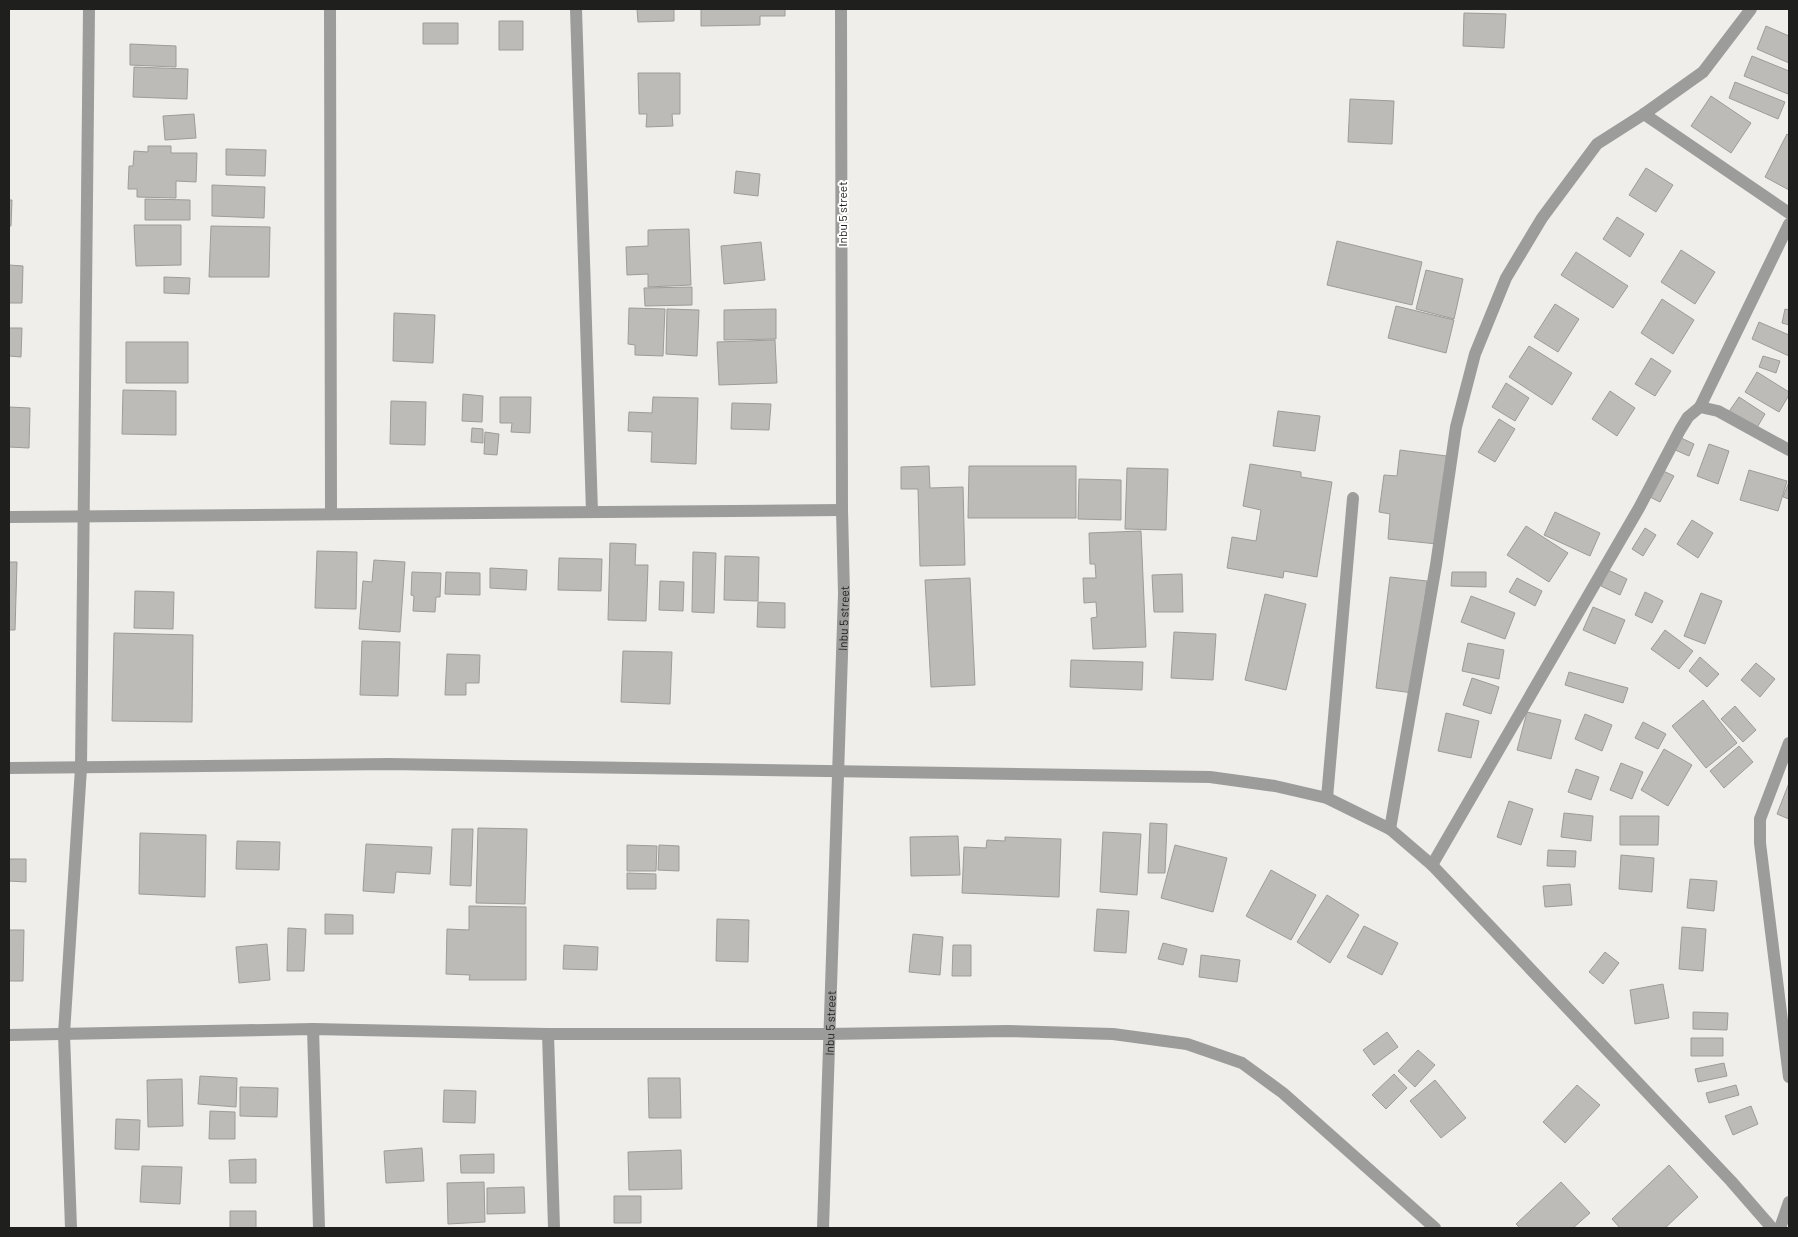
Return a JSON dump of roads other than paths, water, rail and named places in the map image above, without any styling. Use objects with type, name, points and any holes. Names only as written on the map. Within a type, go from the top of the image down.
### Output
[{"type":"street","points":[[72,1228],[64,1034],[81,768],[89,9]]},
{"type":"street","points":[[330,9],[331,514]]},
{"type":"street","points":[[576,9],[592,512]]},
{"type":"street","name":"Inbu 5 street","points":[[822,1228],[828,1034],[833,959],[844,594],[842,510],[841,9]]},
{"type":"street","points":[[1390,829],[1436,565],[1456,427],[1475,354],[1506,278],[1542,218],[1597,144],[1644,114],[1703,72],[1751,9]]},
{"type":"street","points":[[1644,114],[1789,213]]},
{"type":"street","points":[[1432,865],[1639,508],[1680,430],[1688,417],[1700,407],[1789,224]]},
{"type":"street","points":[[1700,407],[1718,411],[1789,450]]},
{"type":"street","points":[[1327,798],[1353,498]]},
{"type":"street","points":[[9,517],[842,510]]},
{"type":"street","points":[[1789,744],[1760,819],[1760,842],[1789,1077]]},
{"type":"street","points":[[9,768],[389,764],[1210,777],[1275,786],[1327,798],[1390,829],[1432,865],[1731,1181],[1772,1228]]},
{"type":"street","points":[[313,1029],[318,1228]]},
{"type":"street","points":[[9,1035],[313,1029],[548,1034],[828,1034],[1016,1031],[1113,1034],[1187,1044],[1242,1063],[1282,1092],[1435,1228]]},
{"type":"street","points":[[548,1034],[554,1228]]},
{"type":"street","points":[[1780,1228],[1789,1202]]}]
